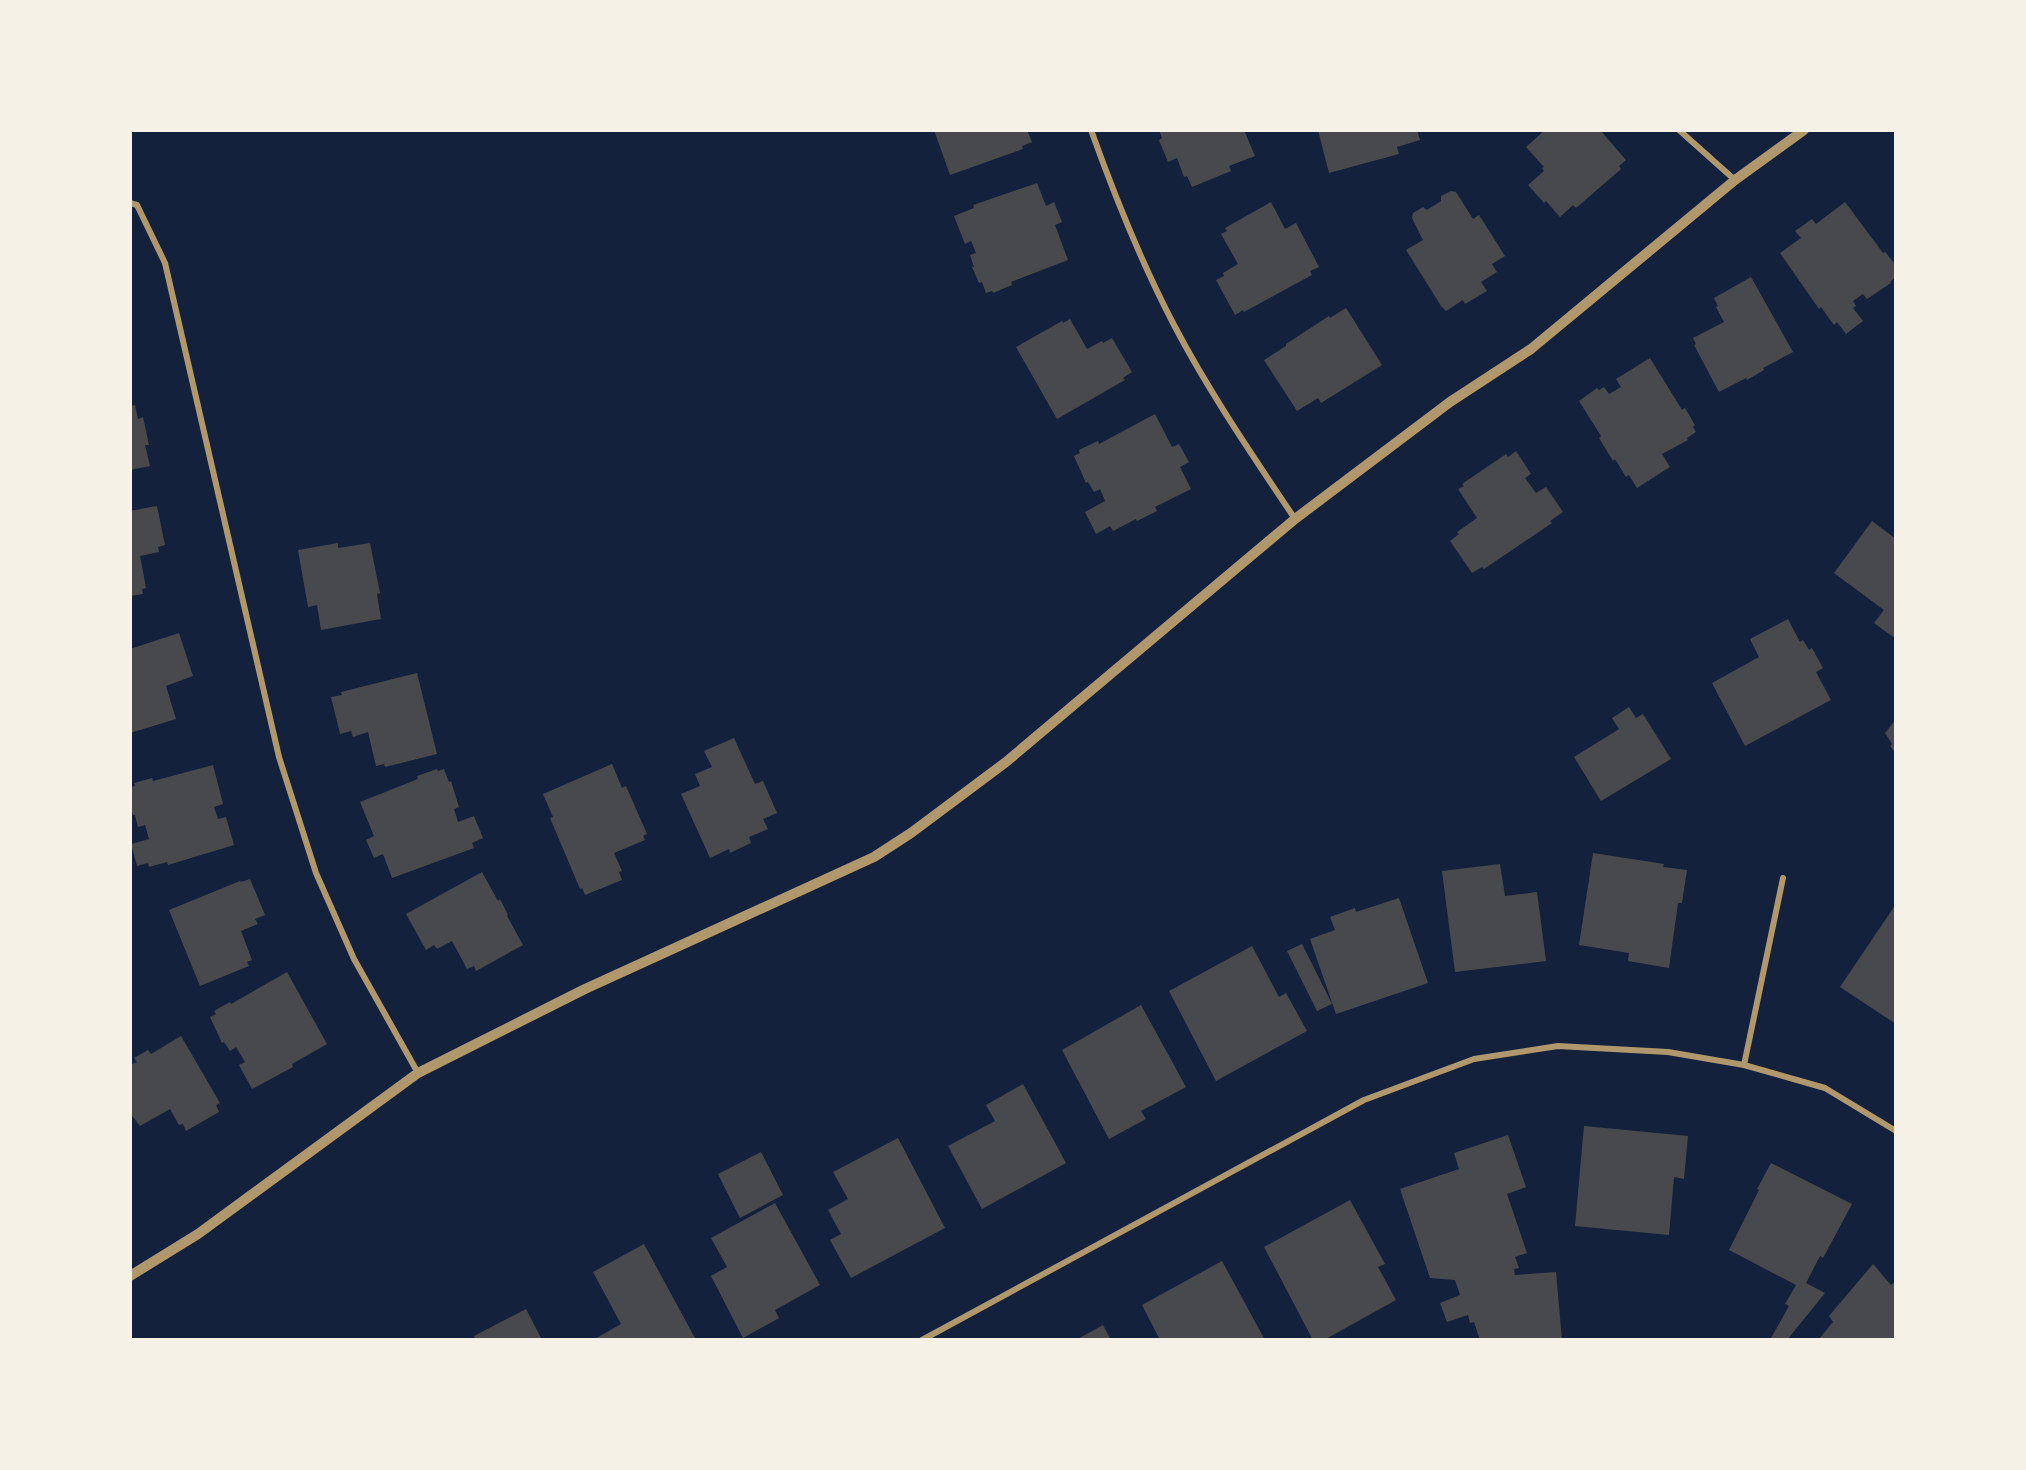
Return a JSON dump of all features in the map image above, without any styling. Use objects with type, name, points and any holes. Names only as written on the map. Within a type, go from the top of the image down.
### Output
[{"type":"street","points":[[1091,130],[1124,220],[1174,325],[1219,403],[1295,519]]},
{"type":"street","points":[[1678,130],[1735,180]]},
{"type":"street","points":[[130,1276],[198,1234],[418,1073],[585,989],[874,857],[911,833],[1006,762],[1295,519],[1450,402],[1531,349],[1735,180],[1804,130]]},
{"type":"street","points":[[130,203],[137,205],[165,263],[279,757],[316,873],[354,959],[418,1073]]},
{"type":"street","points":[[1744,1065],[1783,878]]},
{"type":"street","points":[[922,1340],[1364,1100],[1474,1059],[1558,1046],[1668,1052],[1744,1065],[1825,1088],[1896,1131]]},
{"type":"building","points":[[934,130],[1027,130],[1032,142],[1022,146],[1023,149],[950,175]]},
{"type":"building","points":[[1159,130],[1244,130],[1255,156],[1229,166],[1231,171],[1192,187],[1187,176],[1184,177],[1177,158],[1168,162],[1159,140],[1162,138]]},
{"type":"building","points":[[1318,130],[1417,130],[1420,140],[1397,147],[1399,154],[1329,173]]},
{"type":"building","points":[[1545,130],[1600,130],[1626,160],[1619,166],[1621,169],[1576,208],[1573,205],[1560,217],[1528,185],[1544,171],[1542,168],[1544,167],[1526,147]]},
{"type":"building","points":[[1037,183],[1046,206],[1054,202],[1062,222],[1055,225],[1068,260],[1011,282],[1012,285],[993,293],[992,291],[986,293],[972,267],[974,267],[970,255],[976,253],[971,241],[965,244],[954,216],[974,208],[973,205]]},
{"type":"building","points":[[1451,191],[1456,192],[1473,219],[1479,215],[1505,256],[1492,264],[1497,272],[1481,282],[1487,291],[1465,304],[1463,300],[1446,311],[1406,250],[1423,240],[1412,218],[1413,213],[1423,207],[1427,210],[1441,201],[1441,196]]},
{"type":"building","points":[[1271,202],[1285,229],[1296,223],[1319,267],[1310,271],[1312,275],[1235,315],[1216,280],[1238,264],[1221,234],[1227,231],[1225,228]]},
{"type":"building","points":[[1845,202],[1883,253],[1885,252],[1896,265],[1896,277],[1891,283],[1867,299],[1863,294],[1853,301],[1856,306],[1853,308],[1863,321],[1846,334],[1837,322],[1834,325],[1821,307],[1819,309],[1780,253],[1801,238],[1795,231],[1812,219],[1816,224]]},
{"type":"building","points":[[1751,277],[1793,352],[1763,368],[1764,370],[1747,380],[1746,378],[1719,392],[1694,345],[1696,344],[1693,338],[1724,322],[1714,298]]},
{"type":"building","points":[[1346,308],[1382,365],[1321,403],[1318,398],[1297,411],[1264,360],[1329,316],[1330,318]]},
{"type":"building","points":[[1070,319],[1087,349],[1112,338],[1132,372],[1123,378],[1125,380],[1057,419],[1016,347],[1062,321],[1063,323]]},
{"type":"building","points":[[1650,358],[1682,410],[1685,408],[1695,425],[1693,427],[1696,432],[1687,438],[1688,440],[1662,454],[1670,467],[1637,488],[1629,475],[1626,477],[1615,459],[1613,461],[1599,438],[1601,436],[1579,401],[1597,388],[1599,390],[1604,387],[1609,394],[1621,387],[1616,379]]},
{"type":"building","points":[[135,405],[138,419],[143,417],[149,445],[145,445],[150,466],[130,470],[130,406]]},
{"type":"building","points":[[1155,414],[1172,447],[1179,444],[1189,462],[1180,467],[1191,489],[1155,507],[1157,511],[1137,521],[1136,519],[1113,531],[1110,526],[1096,534],[1085,512],[1105,501],[1100,489],[1094,492],[1088,482],[1086,483],[1074,456],[1080,453],[1079,450],[1098,441],[1099,444]]},
{"type":"building","points":[[1516,451],[1531,474],[1525,478],[1536,493],[1546,487],[1563,512],[1550,521],[1552,523],[1484,569],[1482,567],[1472,573],[1450,541],[1459,534],[1457,532],[1477,518],[1458,489],[1506,454],[1508,457]]},
{"type":"building","points":[[157,506],[165,545],[158,547],[159,552],[140,556],[146,588],[142,589],[143,594],[130,596],[130,511]]},
{"type":"building","points":[[1872,521],[1896,539],[1896,639],[1874,623],[1884,610],[1834,573]]},
{"type":"building","points":[[338,543],[338,548],[370,543],[380,593],[377,594],[381,619],[321,630],[317,605],[308,607],[298,550]]},
{"type":"building","points":[[1788,619],[1800,642],[1803,640],[1809,650],[1812,648],[1823,668],[1816,672],[1831,700],[1745,746],[1712,683],[1759,657],[1750,639]]},
{"type":"building","points":[[179,633],[193,676],[166,686],[176,719],[130,733],[130,649]]},
{"type":"building","points":[[417,673],[437,754],[385,767],[384,764],[376,766],[368,732],[353,737],[351,731],[340,734],[331,697],[342,695],[341,692]]},
{"type":"building","points":[[1629,707],[1636,718],[1643,714],[1671,759],[1601,801],[1574,757],[1619,729],[1612,718]]},
{"type":"building","points":[[1896,719],[1896,754],[1885,733]]},
{"type":"building","points":[[734,738],[755,784],[763,781],[777,813],[763,819],[768,829],[749,837],[751,843],[730,853],[729,849],[710,858],[681,794],[700,786],[695,774],[712,767],[704,751]]},
{"type":"building","points":[[612,764],[622,788],[626,786],[647,834],[643,836],[645,840],[614,853],[622,871],[619,872],[622,880],[585,895],[582,888],[580,889],[550,818],[553,817],[543,794]]},
{"type":"building","points":[[213,765],[223,804],[214,807],[218,819],[226,817],[234,845],[168,865],[167,862],[149,867],[148,863],[137,866],[131,844],[149,839],[145,825],[138,827],[135,815],[133,815],[130,806],[130,787],[135,786],[134,783],[152,778],[153,781]]},
{"type":"building","points":[[437,769],[438,771],[444,769],[449,782],[451,781],[459,807],[454,809],[458,822],[474,816],[483,838],[472,843],[474,848],[392,878],[383,854],[374,858],[366,840],[374,836],[360,802]]},
{"type":"building","points":[[1593,853],[1664,864],[1663,867],[1687,870],[1682,903],[1678,903],[1669,968],[1628,961],[1629,953],[1579,945]]},
{"type":"building","points":[[1500,864],[1505,896],[1537,892],[1546,961],[1455,972],[1442,871]]},
{"type":"building","points":[[482,872],[498,901],[500,899],[523,945],[476,971],[474,966],[467,969],[452,941],[437,949],[434,945],[426,950],[406,914]]},
{"type":"building","points":[[250,879],[265,915],[255,919],[258,924],[241,931],[252,960],[247,962],[249,966],[200,986],[169,910]]},
{"type":"building","points":[[1399,898],[1428,983],[1336,1014],[1310,939],[1335,930],[1330,917],[1355,908],[1356,912]]},
{"type":"building","points":[[1896,904],[1896,1024],[1840,987]]},
{"type":"building","points":[[1302,944],[1332,1004],[1317,1011],[1287,951]]},
{"type":"building","points":[[1252,946],[1279,997],[1286,993],[1307,1031],[1216,1081],[1169,991]]},
{"type":"building","points":[[287,972],[327,1044],[292,1064],[293,1067],[252,1089],[239,1065],[245,1062],[236,1047],[230,1051],[224,1042],[222,1043],[210,1017],[216,1014],[214,1011],[230,1002],[231,1004]]},
{"type":"building","points":[[1141,1005],[1186,1087],[1141,1111],[1146,1119],[1109,1139],[1062,1050]]},
{"type":"building","points":[[181,1036],[220,1103],[216,1105],[219,1112],[186,1131],[183,1124],[179,1125],[170,1109],[140,1126],[130,1113],[130,1065],[137,1062],[134,1058],[148,1050],[151,1054]]},
{"type":"building","points":[[1023,1084],[1066,1163],[982,1209],[948,1146],[995,1121],[986,1105]]},
{"type":"building","points":[[1584,1126],[1688,1136],[1684,1179],[1674,1177],[1669,1235],[1575,1226]]},
{"type":"building","points":[[1508,1135],[1526,1187],[1507,1194],[1527,1253],[1515,1257],[1519,1268],[1514,1269],[1515,1275],[1556,1272],[1562,1340],[1480,1340],[1474,1322],[1470,1323],[1468,1315],[1447,1322],[1440,1303],[1460,1295],[1455,1280],[1430,1278],[1400,1189],[1459,1169],[1454,1153]]},
{"type":"building","points":[[898,1138],[945,1228],[851,1278],[830,1240],[841,1234],[828,1210],[848,1199],[833,1172]]},
{"type":"building","points":[[761,1152],[783,1195],[740,1218],[718,1174]]},
{"type":"building","points":[[1771,1163],[1852,1204],[1823,1258],[1820,1256],[1806,1283],[1825,1293],[1787,1340],[1770,1340],[1789,1306],[1785,1304],[1796,1285],[1729,1250]]},
{"type":"building","points":[[1350,1200],[1385,1264],[1378,1267],[1396,1300],[1324,1340],[1313,1340],[1264,1247]]},
{"type":"building","points":[[775,1203],[820,1285],[775,1310],[779,1318],[743,1338],[711,1276],[727,1267],[711,1238]]},
{"type":"building","points":[[644,1244],[696,1340],[593,1340],[621,1324],[593,1272]]},
{"type":"building","points":[[1222,1261],[1265,1340],[1160,1340],[1142,1305]]},
{"type":"building","points":[[1873,1264],[1891,1285],[1896,1281],[1896,1340],[1818,1340],[1833,1322],[1829,1316]]},
{"type":"building","points":[[526,1309],[542,1340],[476,1340],[474,1336]]},
{"type":"building","points":[[1103,1325],[1111,1340],[1076,1340]]}]
